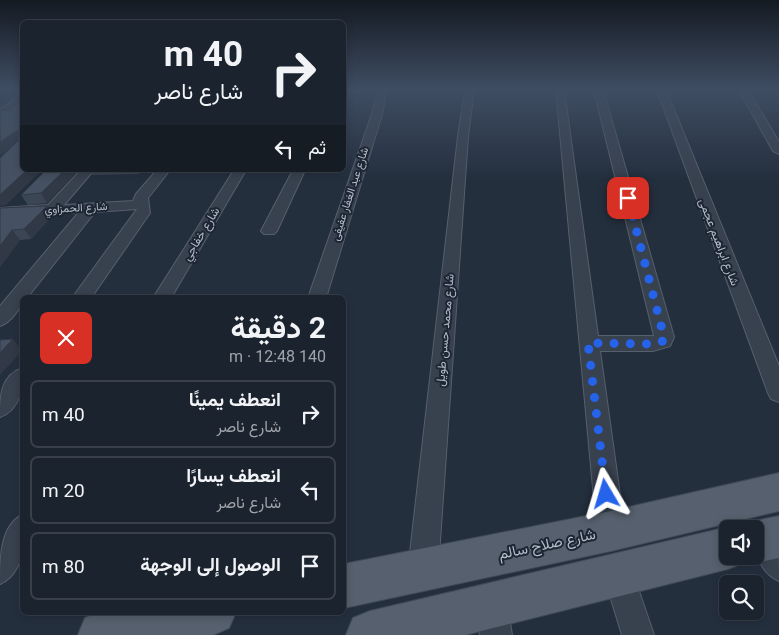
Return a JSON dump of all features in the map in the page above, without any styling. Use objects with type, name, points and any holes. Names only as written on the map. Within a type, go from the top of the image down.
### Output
[{"type":"main road","name":"شارع صلاح سالم","points":[[346,586],[611,531],[779,492]]},
{"type":"main road","points":[[370,635],[494,620],[618,574],[719,554]]},
{"type":"main road","points":[[102,635],[199,615]]},
{"type":"street","name":"شارع عبد الغفار عفيفى","points":[[318,295],[375,120]]},
{"type":"street","name":"شارع محمد حسن طويل","points":[[423,570],[466,120]]},
{"type":"street","points":[[563,120],[611,531]]},
{"type":"street","points":[[588,343],[653,344],[663,341],[664,337],[606,120]]},
{"type":"street","name":"شارع ابراهيم عجمى","points":[[673,120],[779,393]]},
{"type":"street","points":[[761,120],[779,151]]},
{"type":"street","points":[[51,210],[86,172]]},
{"type":"street","points":[[83,295],[143,213],[141,197],[162,172]]},
{"type":"street","name":"شارع خفاجي","points":[[164,295],[239,172]]},
{"type":"street","points":[[268,231],[298,172]]},
{"type":"street","points":[[5,212],[24,198]]},
{"type":"street","name":"شارع الحمزاوي","points":[[5,212],[142,205]]},
{"type":"street","points":[[0,319],[90,208]]},
{"type":"street","points":[[0,407],[20,380]]},
{"type":"street","points":[[0,569],[20,533]]},
{"type":"street","points":[[618,574],[638,635]]},
{"type":"building","points":[[0,120],[20,120],[20,172],[25,172],[0,195],[0,158],[18,141],[18,130],[0,142]]},
{"type":"building","points":[[44,172],[63,172],[41,193],[21,195]]},
{"type":"building","points":[[47,206],[24,229],[12,230],[0,246],[0,208]]},
{"type":"building","points":[[13,339],[0,353],[0,340]]},
{"type":"route","points":[[606,494],[588,343],[653,344],[663,341],[664,337],[628,198]]}]
